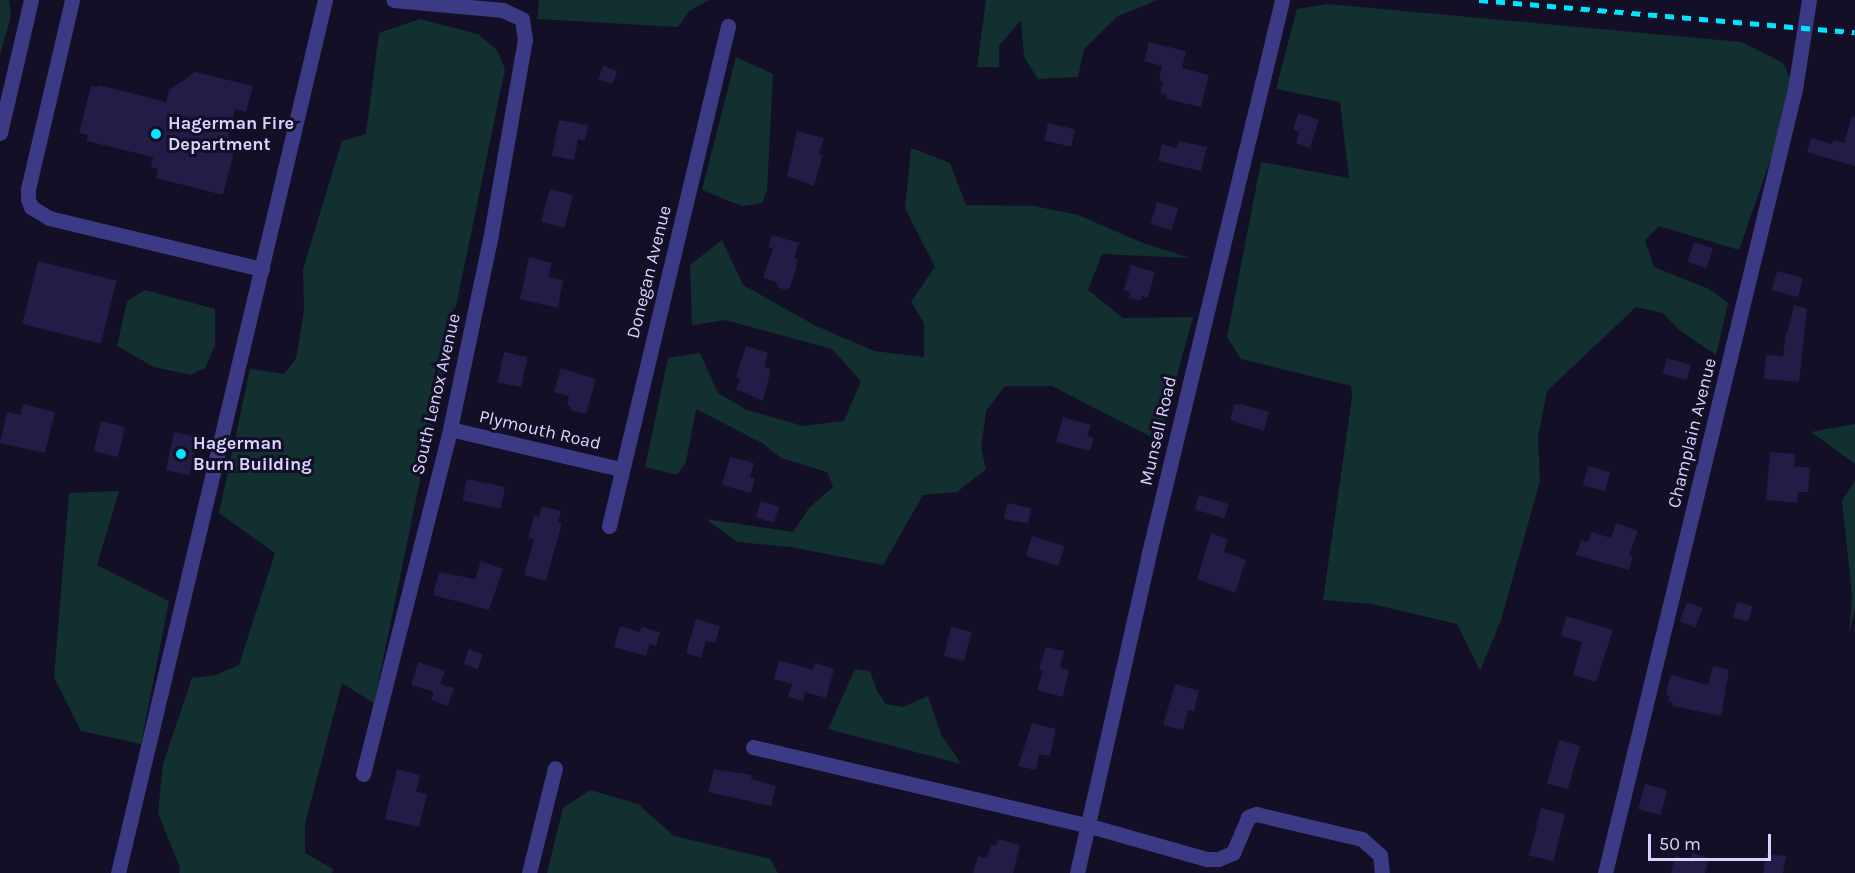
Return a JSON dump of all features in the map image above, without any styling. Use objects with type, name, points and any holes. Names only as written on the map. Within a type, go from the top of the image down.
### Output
[{"type":"street","points":[[0,133],[31,0]]},
{"type":"street","points":[[72,0],[28,189],[31,207],[49,218],[262,269]]},
{"type":"street","points":[[118,873],[325,0]]},
{"type":"street","name":"South Lenox Avenue","points":[[363,774],[450,429],[491,234],[525,40],[522,19],[503,10],[393,0]]},
{"type":"street","name":"Munsell Road","points":[[1077,873],[1090,826],[1148,557],[1282,0]]},
{"type":"street","name":"Champlain Avenue","points":[[1605,873],[1796,89],[1809,0]]},
{"type":"street","name":"Donegan Avenue","points":[[609,526],[728,26]]},
{"type":"street","name":"Plymouth Road","points":[[450,429],[621,469]]},
{"type":"street","points":[[753,747],[1090,826],[1182,853],[1218,859],[1233,853],[1248,817],[1256,814],[1362,839],[1380,855],[1382,873]]},
{"type":"street","points":[[529,873],[555,768]]},
{"type":"green space","points":[[0,0],[9,0],[11,16],[0,55]]},
{"type":"green space","points":[[539,0],[709,0],[689,11],[678,27],[537,19]]},
{"type":"green space","points":[[986,0],[1157,0],[1118,16],[1084,49],[1078,77],[1038,79],[1024,57],[1021,20],[999,46],[999,67],[977,67]]},
{"type":"green space","points":[[1328,4],[1741,42],[1783,63],[1795,89],[1739,250],[1659,226],[1645,240],[1654,267],[1709,289],[1728,303],[1716,355],[1679,330],[1663,313],[1636,307],[1547,391],[1538,437],[1540,481],[1501,620],[1480,671],[1457,624],[1372,604],[1323,600],[1352,398],[1351,386],[1241,359],[1227,337],[1261,162],[1349,178],[1340,102],[1276,89],[1297,9]]},
{"type":"green space","points":[[420,19],[478,34],[497,50],[505,69],[374,703],[342,683],[305,824],[305,853],[333,869],[332,873],[179,873],[180,868],[158,813],[163,764],[192,678],[216,675],[239,665],[275,553],[219,513],[250,369],[284,374],[296,359],[304,310],[303,269],[342,141],[366,134],[379,33]]},
{"type":"green space","points":[[736,57],[773,74],[767,190],[762,203],[742,206],[702,190]]},
{"type":"green space","points":[[911,148],[950,163],[966,205],[1034,206],[1078,215],[1143,243],[1190,258],[1102,254],[1088,290],[1123,318],[1193,317],[1159,441],[1052,386],[1005,386],[986,411],[981,448],[986,469],[957,492],[923,495],[883,565],[791,547],[737,542],[706,519],[793,532],[809,508],[833,487],[827,472],[781,458],[762,443],[696,409],[686,462],[677,475],[645,467],[668,358],[700,353],[718,393],[747,410],[803,426],[844,421],[861,381],[832,349],[725,320],[692,325],[690,265],[722,240],[743,285],[816,326],[874,351],[924,357],[924,323],[911,302],[935,267],[905,208]]},
{"type":"green space","points":[[145,290],[215,309],[215,345],[205,368],[191,375],[154,367],[117,346],[127,301]]},
{"type":"green space","points":[[1855,424],[1855,464],[1811,432]]},
{"type":"green space","points":[[1855,480],[1855,610],[1849,634],[1852,595],[1842,501]]},
{"type":"green space","points":[[119,491],[97,565],[169,601],[141,744],[81,731],[54,677],[69,493]]},
{"type":"green space","points":[[855,669],[870,671],[877,691],[886,704],[903,707],[928,696],[941,734],[961,764],[828,729]]},
{"type":"green space","points":[[590,790],[638,804],[674,836],[770,859],[778,873],[547,873],[563,808]]},
{"type":"building","points":[[1149,42],[1186,51],[1182,68],[1209,75],[1201,107],[1166,99],[1167,95],[1160,93],[1163,82],[1159,81],[1162,66],[1144,61]]},
{"type":"building","points":[[603,66],[617,71],[612,84],[598,79]]},
{"type":"building","name":"Hagerman Fire Department","points":[[195,72],[253,86],[246,112],[235,109],[227,142],[236,144],[223,195],[156,178],[158,169],[151,167],[153,157],[86,141],[88,135],[79,133],[91,86],[98,87],[99,85],[166,102],[169,90]]},
{"type":"building","points":[[1298,113],[1319,120],[1310,148],[1296,143],[1299,132],[1293,130]]},
{"type":"building","points":[[1852,116],[1855,117],[1855,166],[1807,152],[1811,138],[1832,144],[1833,140],[1844,143]]},
{"type":"building","points":[[559,120],[588,125],[585,141],[578,139],[574,160],[552,156]]},
{"type":"building","points":[[1048,123],[1075,129],[1071,147],[1044,141]]},
{"type":"building","points":[[797,131],[824,138],[819,154],[823,155],[814,186],[787,176]]},
{"type":"building","points":[[1179,141],[1207,147],[1201,171],[1158,161],[1162,144],[1177,148]]},
{"type":"building","points":[[550,189],[573,195],[564,228],[541,222]]},
{"type":"building","points":[[1157,202],[1178,208],[1172,230],[1151,224]]},
{"type":"building","points":[[772,235],[799,243],[794,258],[797,259],[796,269],[790,287],[786,290],[779,288],[776,282],[763,278],[773,248],[768,247]]},
{"type":"building","points":[[1694,242],[1713,248],[1707,268],[1688,262]]},
{"type":"building","points":[[529,257],[552,263],[548,277],[563,280],[558,308],[520,299]]},
{"type":"building","points":[[38,261],[117,281],[101,344],[22,324]]},
{"type":"building","points":[[1131,265],[1155,272],[1148,298],[1142,296],[1141,301],[1129,298],[1130,292],[1124,290]]},
{"type":"building","points":[[1777,271],[1803,278],[1798,297],[1772,290]]},
{"type":"building","points":[[1794,305],[1807,309],[1799,382],[1764,379],[1766,355],[1783,356],[1786,331],[1788,331]]},
{"type":"building","points":[[746,346],[768,353],[764,367],[771,369],[763,401],[736,389],[740,379],[736,377]]},
{"type":"building","points":[[504,352],[527,357],[521,387],[498,382]]},
{"type":"building","points":[[1667,358],[1691,365],[1687,380],[1663,373]]},
{"type":"building","points":[[561,368],[596,379],[586,414],[570,410],[571,406],[567,405],[569,396],[554,392]]},
{"type":"building","points":[[23,404],[55,412],[45,453],[0,443],[7,412],[20,415]]},
{"type":"building","points":[[1241,404],[1269,412],[1264,431],[1230,420],[1234,405]]},
{"type":"building","points":[[1063,417],[1091,425],[1087,436],[1094,438],[1090,451],[1056,442]]},
{"type":"building","points":[[101,421],[125,427],[118,457],[94,451]]},
{"type":"building","name":"Hagerman Burn Building","points":[[174,432],[197,437],[189,475],[166,470]]},
{"type":"building","points":[[1770,452],[1795,454],[1794,466],[1810,468],[1808,492],[1798,492],[1797,503],[1766,500]]},
{"type":"building","points":[[730,457],[754,463],[750,477],[755,478],[751,493],[722,485]]},
{"type":"building","points":[[1588,466],[1610,472],[1605,491],[1583,485]]},
{"type":"building","points":[[467,479],[505,487],[501,509],[462,501]]},
{"type":"building","points":[[1199,495],[1229,504],[1224,518],[1195,509]]},
{"type":"building","points":[[761,501],[779,507],[774,523],[756,517]]},
{"type":"building","points":[[1007,503],[1031,508],[1028,524],[1004,519]]},
{"type":"building","points":[[542,506],[561,511],[558,522],[562,523],[546,581],[524,575],[534,539],[528,537],[534,516],[539,517]]},
{"type":"building","points":[[1616,523],[1638,531],[1629,555],[1633,556],[1629,570],[1576,555],[1581,540],[1588,542],[1591,532],[1611,538]]},
{"type":"building","points":[[1211,533],[1228,539],[1224,552],[1246,560],[1235,593],[1197,579]]},
{"type":"building","points":[[1032,536],[1065,546],[1058,566],[1026,556]]},
{"type":"building","points":[[481,561],[503,569],[489,610],[433,595],[439,572],[475,579]]},
{"type":"building","points":[[1687,602],[1703,608],[1695,628],[1679,622]]},
{"type":"building","points":[[1737,602],[1752,606],[1748,622],[1733,617]]},
{"type":"building","points":[[1566,616],[1613,630],[1596,682],[1573,675],[1582,642],[1561,636]]},
{"type":"building","points":[[696,619],[720,626],[715,643],[706,641],[701,658],[686,653]]},
{"type":"building","points":[[620,626],[640,632],[642,627],[660,632],[656,646],[650,644],[646,656],[614,647]]},
{"type":"building","points":[[951,627],[971,632],[964,661],[944,656]]},
{"type":"building","points":[[1046,647],[1064,651],[1060,668],[1069,670],[1063,697],[1037,690],[1043,670],[1039,669]]},
{"type":"building","points":[[469,649],[483,654],[478,669],[464,664]]},
{"type":"building","points":[[779,660],[813,670],[815,663],[834,669],[826,698],[805,692],[803,701],[788,697],[792,684],[774,679]]},
{"type":"building","points":[[418,662],[445,671],[440,684],[454,688],[448,706],[431,700],[434,692],[411,685]]},
{"type":"building","points":[[1713,666],[1729,670],[1721,716],[1672,706],[1673,703],[1668,702],[1670,696],[1665,695],[1671,675],[1708,685]]},
{"type":"building","points":[[1175,684],[1199,691],[1194,711],[1188,710],[1183,730],[1163,725]]},
{"type":"building","points":[[1032,723],[1056,729],[1050,756],[1039,754],[1036,770],[1018,766]]},
{"type":"building","points":[[1559,740],[1580,746],[1568,789],[1547,783]]},
{"type":"building","points":[[397,769],[420,775],[416,792],[427,794],[419,827],[385,819]]},
{"type":"building","points":[[714,769],[752,775],[751,779],[776,786],[771,806],[708,792]]},
{"type":"building","points":[[1645,784],[1667,790],[1660,815],[1638,809]]},
{"type":"building","points":[[1541,808],[1565,814],[1553,862],[1529,856]]},
{"type":"building","points":[[998,839],[1020,845],[1013,873],[973,873],[978,856],[987,858],[991,844],[996,846]]},
{"type":"building","points":[[1692,853],[1709,858],[1705,873],[1671,873],[1675,856],[1690,859]]},
{"type":"building","points":[[1766,854],[1786,856],[1783,873],[1763,873]]},
{"type":"railway","points":[[1479,0],[1855,32]]},
{"type":"place","name":"Hagerman Fire Department","points":[[156,134]]},
{"type":"place","name":"Hagerman Burn Building","points":[[181,454]]}]
